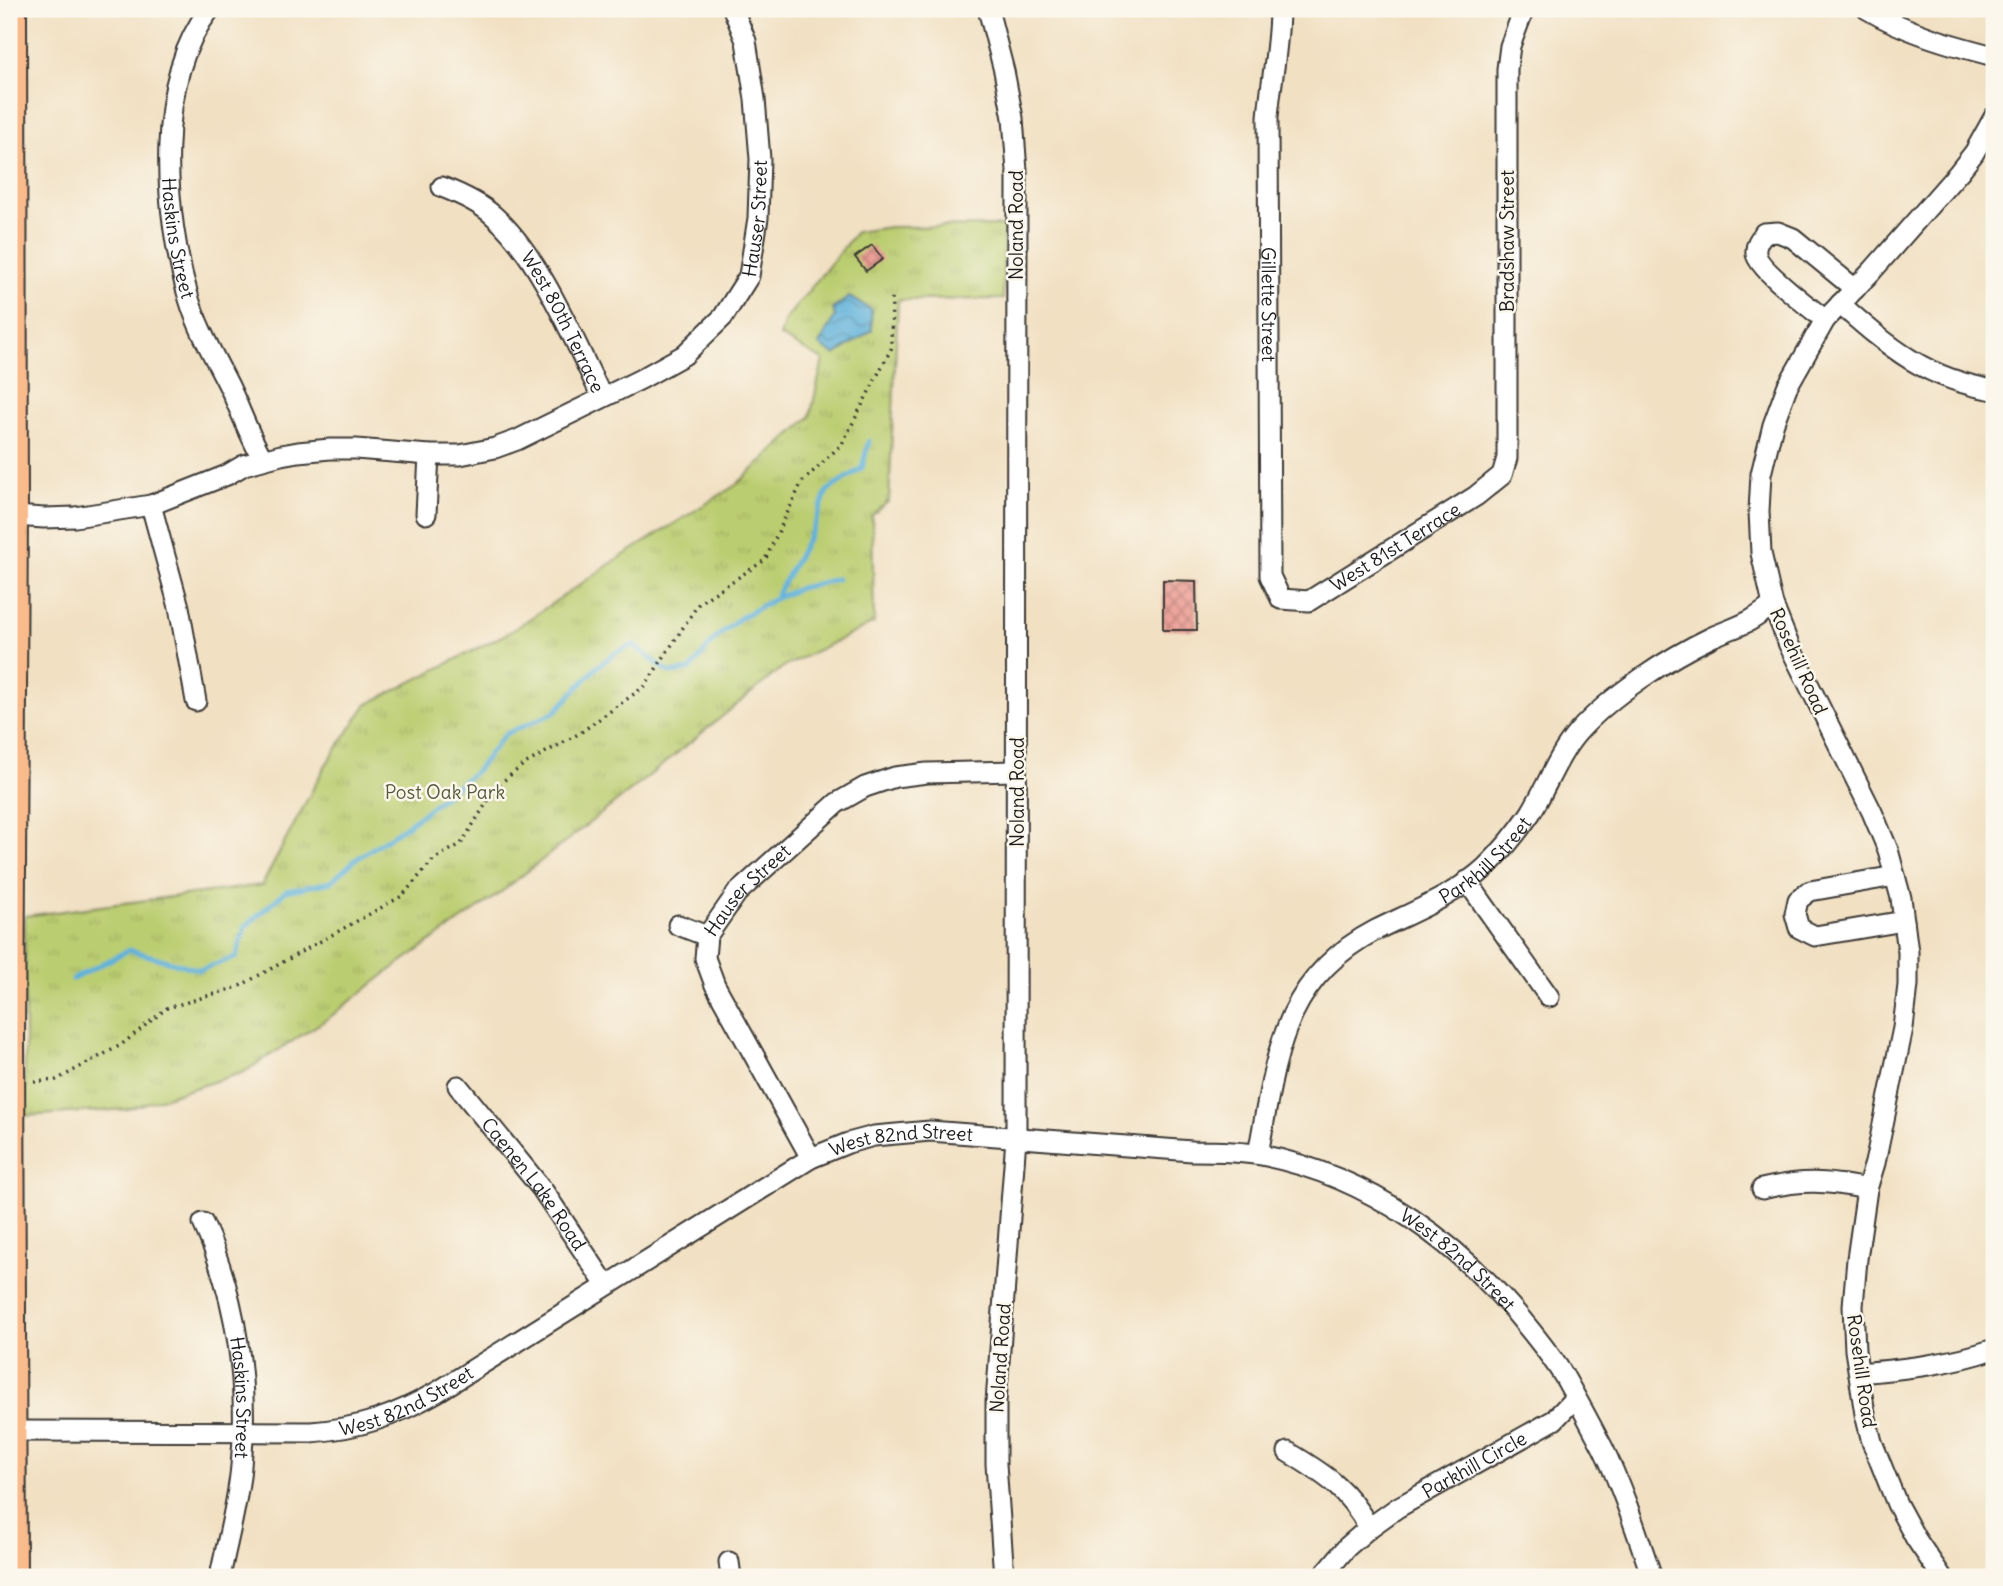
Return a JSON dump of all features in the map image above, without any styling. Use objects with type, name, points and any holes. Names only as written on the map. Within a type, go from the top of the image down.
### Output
[{"type":"main road","points":[[14,9],[15,516],[10,1045],[14,1577]]},
{"type":"street","name":"Haskins Street","points":[[210,9],[184,54],[173,94],[170,143],[171,203],[177,251],[190,301],[250,437],[263,459]]},
{"type":"street","name":"Hauser Street","points":[[602,397],[684,355],[723,317],[750,276],[758,218],[759,133],[746,41],[733,9]]},
{"type":"street","name":"Noland Road","points":[[988,9],[1013,118],[1017,171],[1017,1138],[996,1402],[996,1464],[1004,1577]]},
{"type":"street","name":"Gillette Street","points":[[1279,9],[1279,32],[1270,84],[1268,117],[1269,512],[1270,576],[1281,598]]},
{"type":"street","name":"Bradshaw Street","points":[[1502,475],[1507,458],[1507,69],[1510,46],[1524,9]]},
{"type":"street","points":[[1867,9],[1882,18],[1955,46],[1994,56]]},
{"type":"street","name":"Rosehill Road","points":[[1942,1577],[1916,1539],[1897,1504],[1872,1442],[1855,1350],[1853,1306],[1867,1189],[1875,1163],[1903,1028],[1908,985],[1908,952],[1901,898],[1888,850],[1872,812],[1788,645],[1773,605],[1761,553],[1759,511],[1761,474],[1773,425],[1787,387],[1825,320],[1959,172],[1974,153],[1994,117]]},
{"type":"street","name":"West 80th Terrace","points":[[15,516],[75,516],[151,505],[227,475],[244,465],[298,452],[330,449],[460,455],[517,440],[602,397],[550,294],[509,231],[493,214],[460,194],[442,187]]},
{"type":"street","points":[[1825,320],[1764,268],[1756,255],[1757,243],[1764,233],[1778,232],[1793,238],[1855,289]]},
{"type":"street","points":[[1840,304],[1871,332],[1915,364],[1959,383],[1994,390]]},
{"type":"street","points":[[426,514],[429,455]]},
{"type":"street","name":"West 81st Terrace","points":[[1281,598],[1309,601],[1320,596],[1476,496],[1502,475]]},
{"type":"street","points":[[151,505],[179,607],[196,701]]},
{"type":"street","name":"Parkhill Street","points":[[1258,1154],[1278,1050],[1288,1021],[1315,978],[1335,957],[1362,938],[1439,898],[1485,868],[1531,813],[1561,756],[1577,733],[1598,711],[1627,688],[1670,661],[1710,638],[1750,621],[1773,605]]},
{"type":"street","name":"Hauser Street","points":[[811,1158],[715,985],[705,958],[707,936],[737,893],[837,803],[865,787],[895,777],[927,773],[1016,771]]},
{"type":"street","points":[[1895,876],[1810,891],[1798,900],[1795,914],[1800,928],[1815,936],[1904,921]]},
{"type":"street","points":[[1467,881],[1549,997]]},
{"type":"street","points":[[678,925],[707,936]]},
{"type":"street","name":"Caenen Lake Road","points":[[458,1086],[542,1189],[606,1285]]},
{"type":"street","name":"West 82nd Street","points":[[13,1431],[311,1432],[362,1425],[397,1413],[437,1392],[811,1158],[874,1136],[930,1130],[1258,1154],[1316,1170],[1358,1187],[1396,1208],[1440,1239],[1476,1270],[1514,1310],[1549,1355],[1603,1449],[1652,1577]]},
{"type":"street","points":[[1762,1189],[1789,1182],[1812,1181],[1867,1189]]},
{"type":"street","name":"Haskins Street","points":[[203,1223],[214,1246],[234,1324],[243,1391],[241,1466],[220,1577]]},
{"type":"street","points":[[1859,1373],[1974,1356],[1994,1349]]},
{"type":"street","name":"Parkhill Circle","points":[[1322,1577],[1347,1547],[1396,1508],[1554,1420],[1575,1398]]},
{"type":"street","points":[[1288,1452],[1323,1473],[1340,1487],[1357,1506],[1369,1528]]},
{"type":"path","points":[[33,1082],[56,1080],[121,1045],[167,1009],[238,987],[402,896],[434,859],[461,844],[497,786],[523,765],[580,733],[645,685],[698,603],[765,560],[802,482],[842,444],[891,349],[892,296]]},
{"type":"green space","name":"Post Oak Park","points":[[1004,226],[1003,299],[898,300],[889,501],[872,515],[874,623],[783,667],[496,896],[396,966],[330,1017],[244,1072],[128,1109],[25,1116],[25,916],[262,885],[325,766],[366,705],[510,632],[616,560],[736,485],[810,417],[823,360],[780,336],[785,320],[856,232],[890,227]]},
{"type":"water","points":[[849,297],[871,309],[872,330],[835,355],[819,345],[835,316],[833,309]]},
{"type":"building","points":[[872,245],[883,259],[866,271],[855,257]]},
{"type":"building","points":[[1163,580],[1196,581],[1197,630],[1163,630]]},
{"type":"waterway","points":[[775,598],[813,529],[827,491],[862,468],[869,441]]},
{"type":"waterway","points":[[73,979],[129,950],[200,970],[236,957],[245,927],[286,891],[331,882],[355,860],[409,824],[477,770],[505,734],[554,713],[597,667],[617,652],[633,645],[670,673],[690,670],[716,638],[740,618],[800,588],[837,579]]}]
